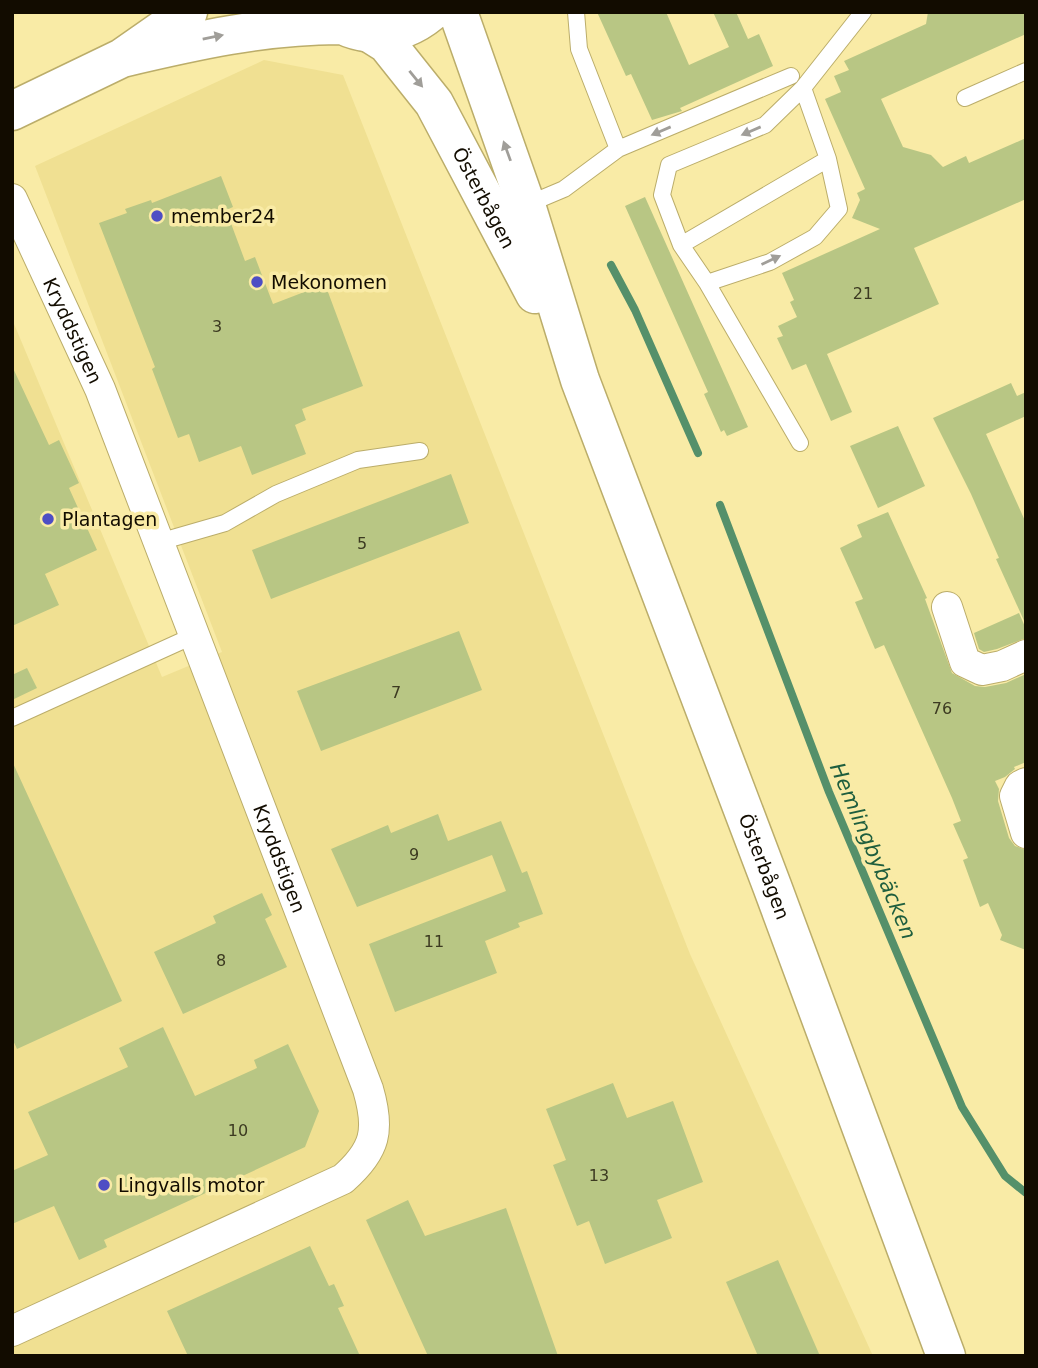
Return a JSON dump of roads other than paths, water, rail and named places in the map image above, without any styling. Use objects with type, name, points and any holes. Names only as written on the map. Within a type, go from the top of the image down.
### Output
[{"type":"main road","points":[[12,111],[122,58],[188,12]]},
{"type":"main road","points":[[122,58],[216,36],[310,25],[343,23],[402,29],[431,12]]},
{"type":"main road","name":"Österbågen","points":[[458,12],[526,205],[580,380],[772,886],[946,1356]]},
{"type":"main road","name":"Österbågen","points":[[343,23],[387,44],[434,103],[580,380]]},
{"type":"street","name":"Kryddstigen","points":[[12,199],[100,389],[368,1089],[375,1133],[370,1147],[356,1167],[322,1190],[12,1331]]},
{"type":"street","points":[[947,607],[965,662],[982,670],[1002,666],[1026,655]]},
{"type":"street","points":[[1026,783],[1020,786],[1015,796],[1026,833]]},
{"type":"lane","points":[[576,12],[579,50],[618,149]]},
{"type":"lane","points":[[800,443],[707,283],[681,245],[662,195],[669,165],[765,125],[803,88],[863,12]]},
{"type":"lane","points":[[965,98],[1026,71]]},
{"type":"lane","points":[[526,205],[564,189],[618,149],[791,76]]},
{"type":"lane","points":[[707,283],[770,262],[815,237],[839,209],[828,159],[803,88]]},
{"type":"lane","points":[[681,245],[828,159]]},
{"type":"lane","points":[[159,542],[225,523],[276,494],[358,460],[420,451]]},
{"type":"lane","points":[[12,718],[195,635]]},
{"type":"waterway","name":"Hemlingbybäcken","points":[[611,265],[635,310],[698,453]]},
{"type":"waterway","name":"Hemlingbybäcken","points":[[720,505],[829,792],[962,1107],[1005,1176],[1026,1193]]},
{"type":"place","name":"member24","points":[[157,216]]},
{"type":"place","name":"Mekonomen","points":[[257,282]]},
{"type":"place","name":"Plantagen","points":[[48,519]]},
{"type":"place","name":"Lingvalls motor","points":[[104,1185]]}]
